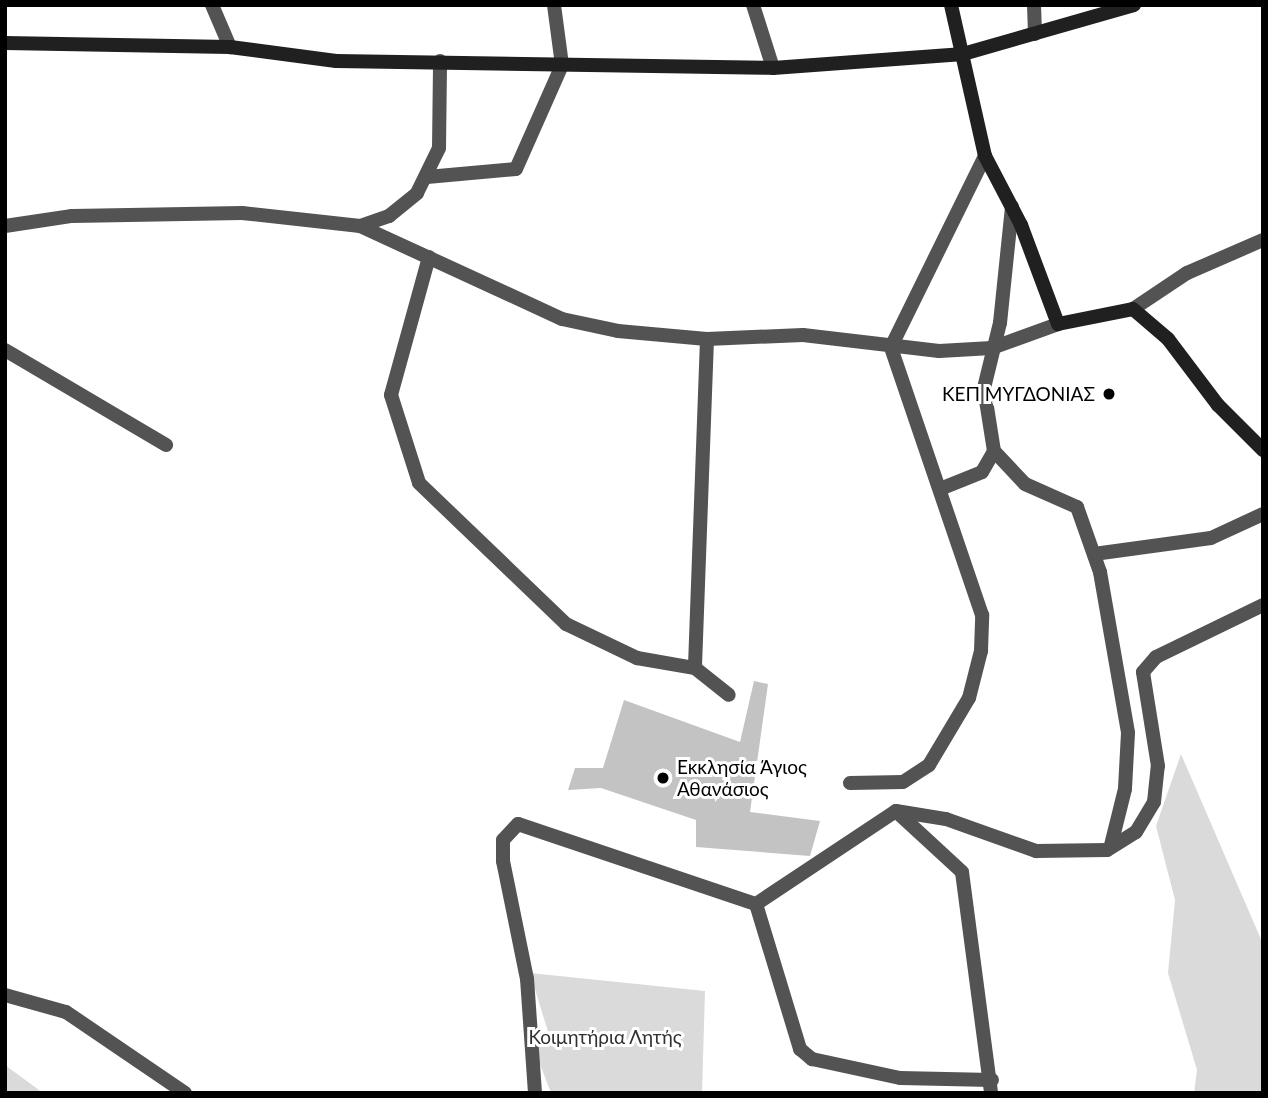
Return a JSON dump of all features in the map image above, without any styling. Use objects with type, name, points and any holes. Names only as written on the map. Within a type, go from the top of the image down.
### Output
[{"type":"street","points":[[212,5],[230,47]]},
{"type":"street","points":[[427,177],[516,169],[562,65],[554,5]]},
{"type":"street","points":[[753,5],[773,68]]},
{"type":"street","points":[[951,5],[985,156],[1012,207],[1058,324]]},
{"type":"street","points":[[1034,5],[1035,34]]},
{"type":"street","points":[[5,43],[230,47],[336,61],[773,68],[964,54],[1134,5]]},
{"type":"street","points":[[360,226],[389,216],[427,177],[439,148],[440,61]]},
{"type":"street","points":[[850,783],[903,782],[929,765],[969,698],[982,615],[891,347],[985,156]]},
{"type":"street","points":[[1012,207],[984,388],[994,451],[1025,484],[1077,506],[1094,554],[1128,733],[1125,789],[1111,845]]},
{"type":"street","points":[[5,226],[72,216],[255,213],[360,226],[562,319],[707,339],[803,335],[891,347],[992,348],[1058,324],[1133,309],[1187,273],[1263,240]]},
{"type":"street","points":[[429,257],[391,395],[419,483],[566,624],[636,658],[695,668],[729,695]]},
{"type":"street","points":[[1133,309],[1168,339],[1218,405],[1263,450]]},
{"type":"street","points":[[695,668],[707,339]]},
{"type":"street","points":[[5,350],[166,445]]},
{"type":"street","points":[[940,489],[982,472],[994,451]]},
{"type":"street","points":[[1094,554],[1211,538],[1263,514]]},
{"type":"street","points":[[755,904],[896,811],[946,818],[1036,851],[1073,854],[1111,845],[1136,832],[1154,802],[1158,766],[1143,672],[1156,657],[1263,605]]},
{"type":"street","points":[[755,904],[800,1049],[812,1059],[900,1078],[992,1086],[962,872],[896,811]]},
{"type":"street","points":[[534,1093],[527,979],[503,861],[503,840],[518,824],[755,904]]},
{"type":"street","points":[[5,995],[66,1012],[185,1093]]},
{"type":"green space","points":[[1181,754],[1263,944],[1263,1093],[1194,1093],[1197,1070],[1168,973],[1175,900],[1156,826]]},
{"type":"green space","name":"Κοιμητήρια Λητής","points":[[530,973],[705,991],[702,1093],[551,1093],[533,1046],[549,1035]]},
{"type":"green space","points":[[5,1065],[43,1093],[5,1093]]},
{"type":"building","name":"Εκκλησία Άγιος Αθανάσιος","points":[[754,681],[768,684],[750,812],[820,821],[810,856],[696,847],[696,820],[601,788],[568,790],[575,768],[603,768],[624,700],[740,742]]},
{"type":"place","name":"ΚΕΠ ΜΥΓΔΟΝΙΑΣ","points":[[1109,394]]},
{"type":"place","name":"Εκκλησία Άγιος Αθανάσιος","points":[[663,778]]}]
